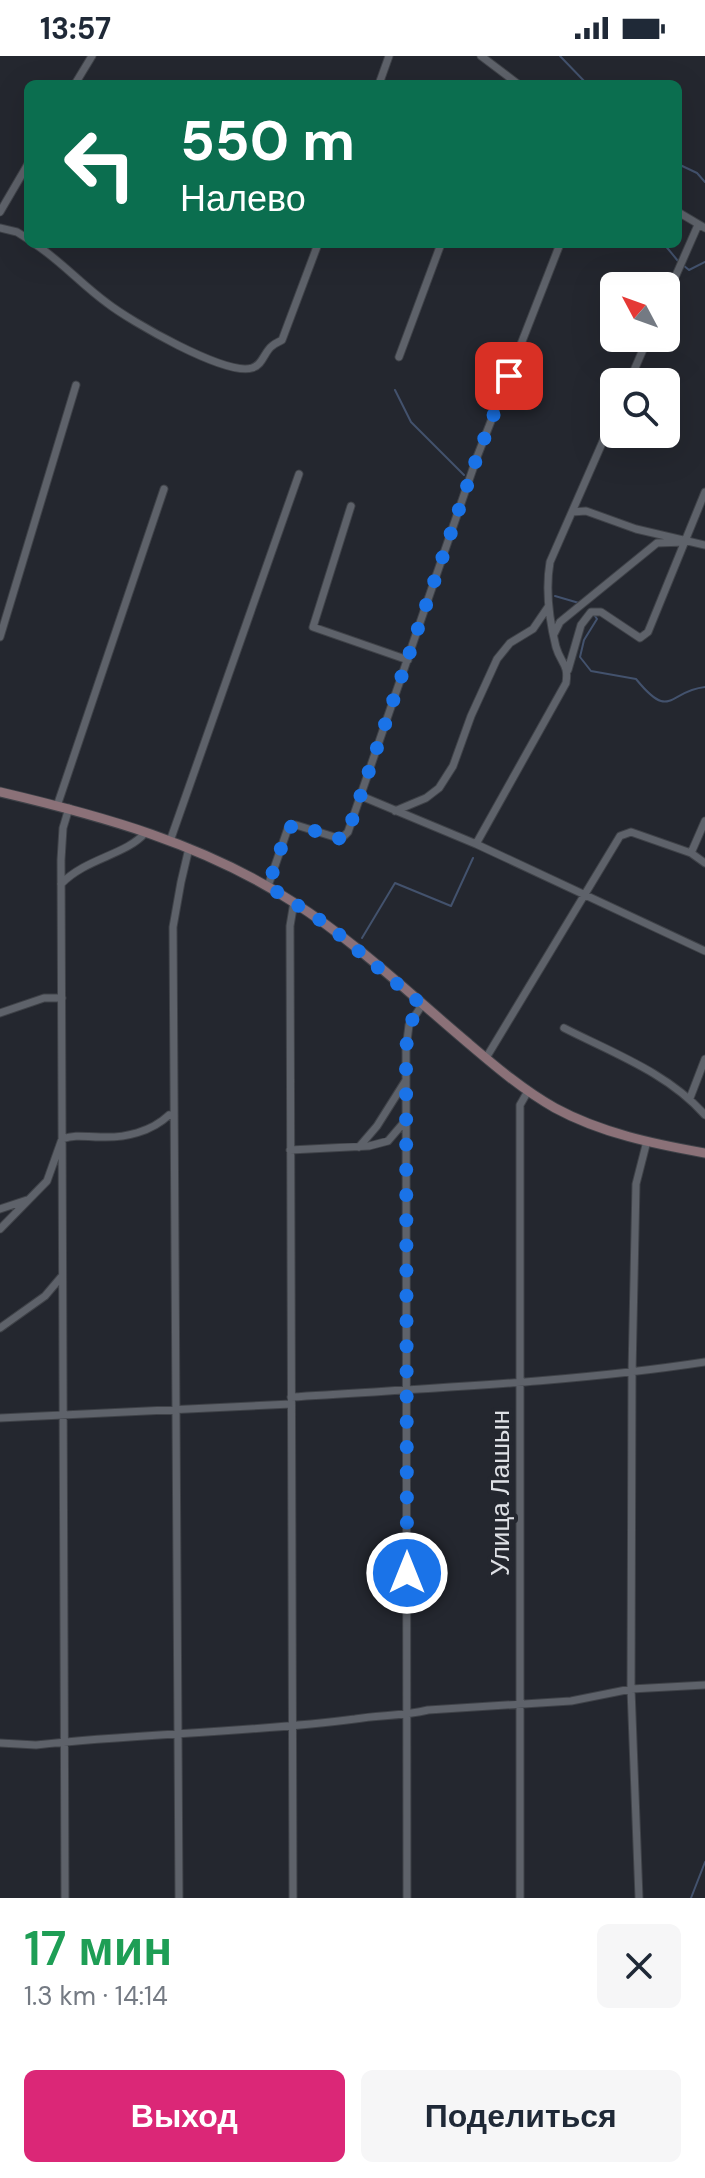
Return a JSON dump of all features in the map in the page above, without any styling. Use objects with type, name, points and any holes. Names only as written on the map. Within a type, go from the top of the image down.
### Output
[{"type":"main road","points":[[0,792],[94,814],[219,860],[268,886],[329,926],[486,1058],[555,1108],[586,1122],[647,1141],[705,1153]]},
{"type":"street","points":[[77,80],[92,56]]},
{"type":"street","points":[[380,80],[389,56]]},
{"type":"street","points":[[481,56],[512,80]]},
{"type":"street","points":[[502,80],[504,75]]},
{"type":"street","points":[[0,212],[24,171]]},
{"type":"street","points":[[679,272],[702,226],[682,214]]},
{"type":"street","points":[[0,228],[24,236]]},
{"type":"street","points":[[41,248],[108,304],[192,353],[233,368],[252,368],[265,359],[270,347],[282,340],[316,248]]},
{"type":"street","points":[[399,357],[440,248]]},
{"type":"street","points":[[268,886],[288,828],[296,825],[341,839],[348,832],[477,457],[558,248]]},
{"type":"street","points":[[0,637],[76,385]]},
{"type":"street","points":[[568,670],[553,636],[545,586],[550,562],[600,448]]},
{"type":"street","points":[[170,841],[299,474]]},
{"type":"street","points":[[57,806],[164,489]]},
{"type":"street","points":[[476,844],[566,683],[581,625],[591,612],[601,612],[640,638],[648,632],[705,492]]},
{"type":"street","points":[[351,506],[313,627],[408,660]]},
{"type":"street","points":[[572,512],[586,511],[685,542],[705,545]]},
{"type":"street","points":[[553,636],[560,622],[657,543],[685,542]]},
{"type":"street","points":[[395,811],[426,798],[439,788],[453,766],[497,659],[510,643],[533,629],[549,606]]},
{"type":"street","points":[[361,796],[476,844],[705,951]]},
{"type":"street","points":[[65,1898],[61,884],[63,828],[69,808]]},
{"type":"street","points":[[691,853],[705,821]]},
{"type":"street","points":[[486,1058],[620,836],[631,832],[691,853],[705,863]]},
{"type":"street","points":[[61,884],[74,871],[137,842],[145,833]]},
{"type":"street","points":[[179,1898],[173,927],[189,848]]},
{"type":"street","points":[[293,1898],[290,926],[294,902]]},
{"type":"street","points":[[0,1013],[44,998],[62,998]]},
{"type":"street","points":[[407,1898],[406,1079],[409,1025],[422,1005]]},
{"type":"street","points":[[564,1028],[663,1079],[690,1098],[705,1115]]},
{"type":"street","points":[[690,1098],[705,1059]]},
{"type":"street","points":[[359,1147],[377,1126],[406,1079]]},
{"type":"street","name":"Улица Лашын","points":[[520,1898],[520,1105],[528,1091]]},
{"type":"street","points":[[62,1139],[77,1134],[102,1138],[149,1130],[169,1115]]},
{"type":"street","points":[[290,1150],[359,1147],[388,1141],[406,1120]]},
{"type":"street","points":[[0,1229],[47,1181],[62,1139]]},
{"type":"street","points":[[639,1898],[631,1689],[632,1373],[636,1184],[647,1141]]},
{"type":"street","points":[[47,1181],[62,1173]]},
{"type":"street","points":[[0,1209],[33,1198]]},
{"type":"street","points":[[0,1328],[45,1296],[63,1274]]},
{"type":"street","points":[[0,1418],[178,1409],[520,1382],[632,1373],[705,1362]]},
{"type":"street","points":[[0,1743],[36,1745],[292,1727],[366,1717],[407,1716],[428,1710],[571,1701],[631,1689],[705,1685]]},
{"type":"waterway","points":[[560,56],[583,80]]},
{"type":"waterway","points":[[682,166],[697,173],[705,182]]},
{"type":"waterway","points":[[667,248],[678,261]]},
{"type":"waterway","points":[[683,265],[689,270],[705,262]]},
{"type":"waterway","points":[[395,390],[411,422],[464,475]]},
{"type":"waterway","points":[[555,596],[579,603]]},
{"type":"waterway","points":[[595,616],[597,619],[584,640],[580,657],[591,671],[636,679],[647,692],[663,701],[705,687]]},
{"type":"waterway","points":[[362,938],[395,883],[451,906],[473,858]]},
{"type":"waterway","points":[[691,1898],[705,1862]]},
{"type":"route","points":[[407,1573],[406,1049],[409,1025],[422,1005],[329,926],[268,886],[288,828],[296,825],[341,839],[348,832],[477,457],[509,376]]}]
